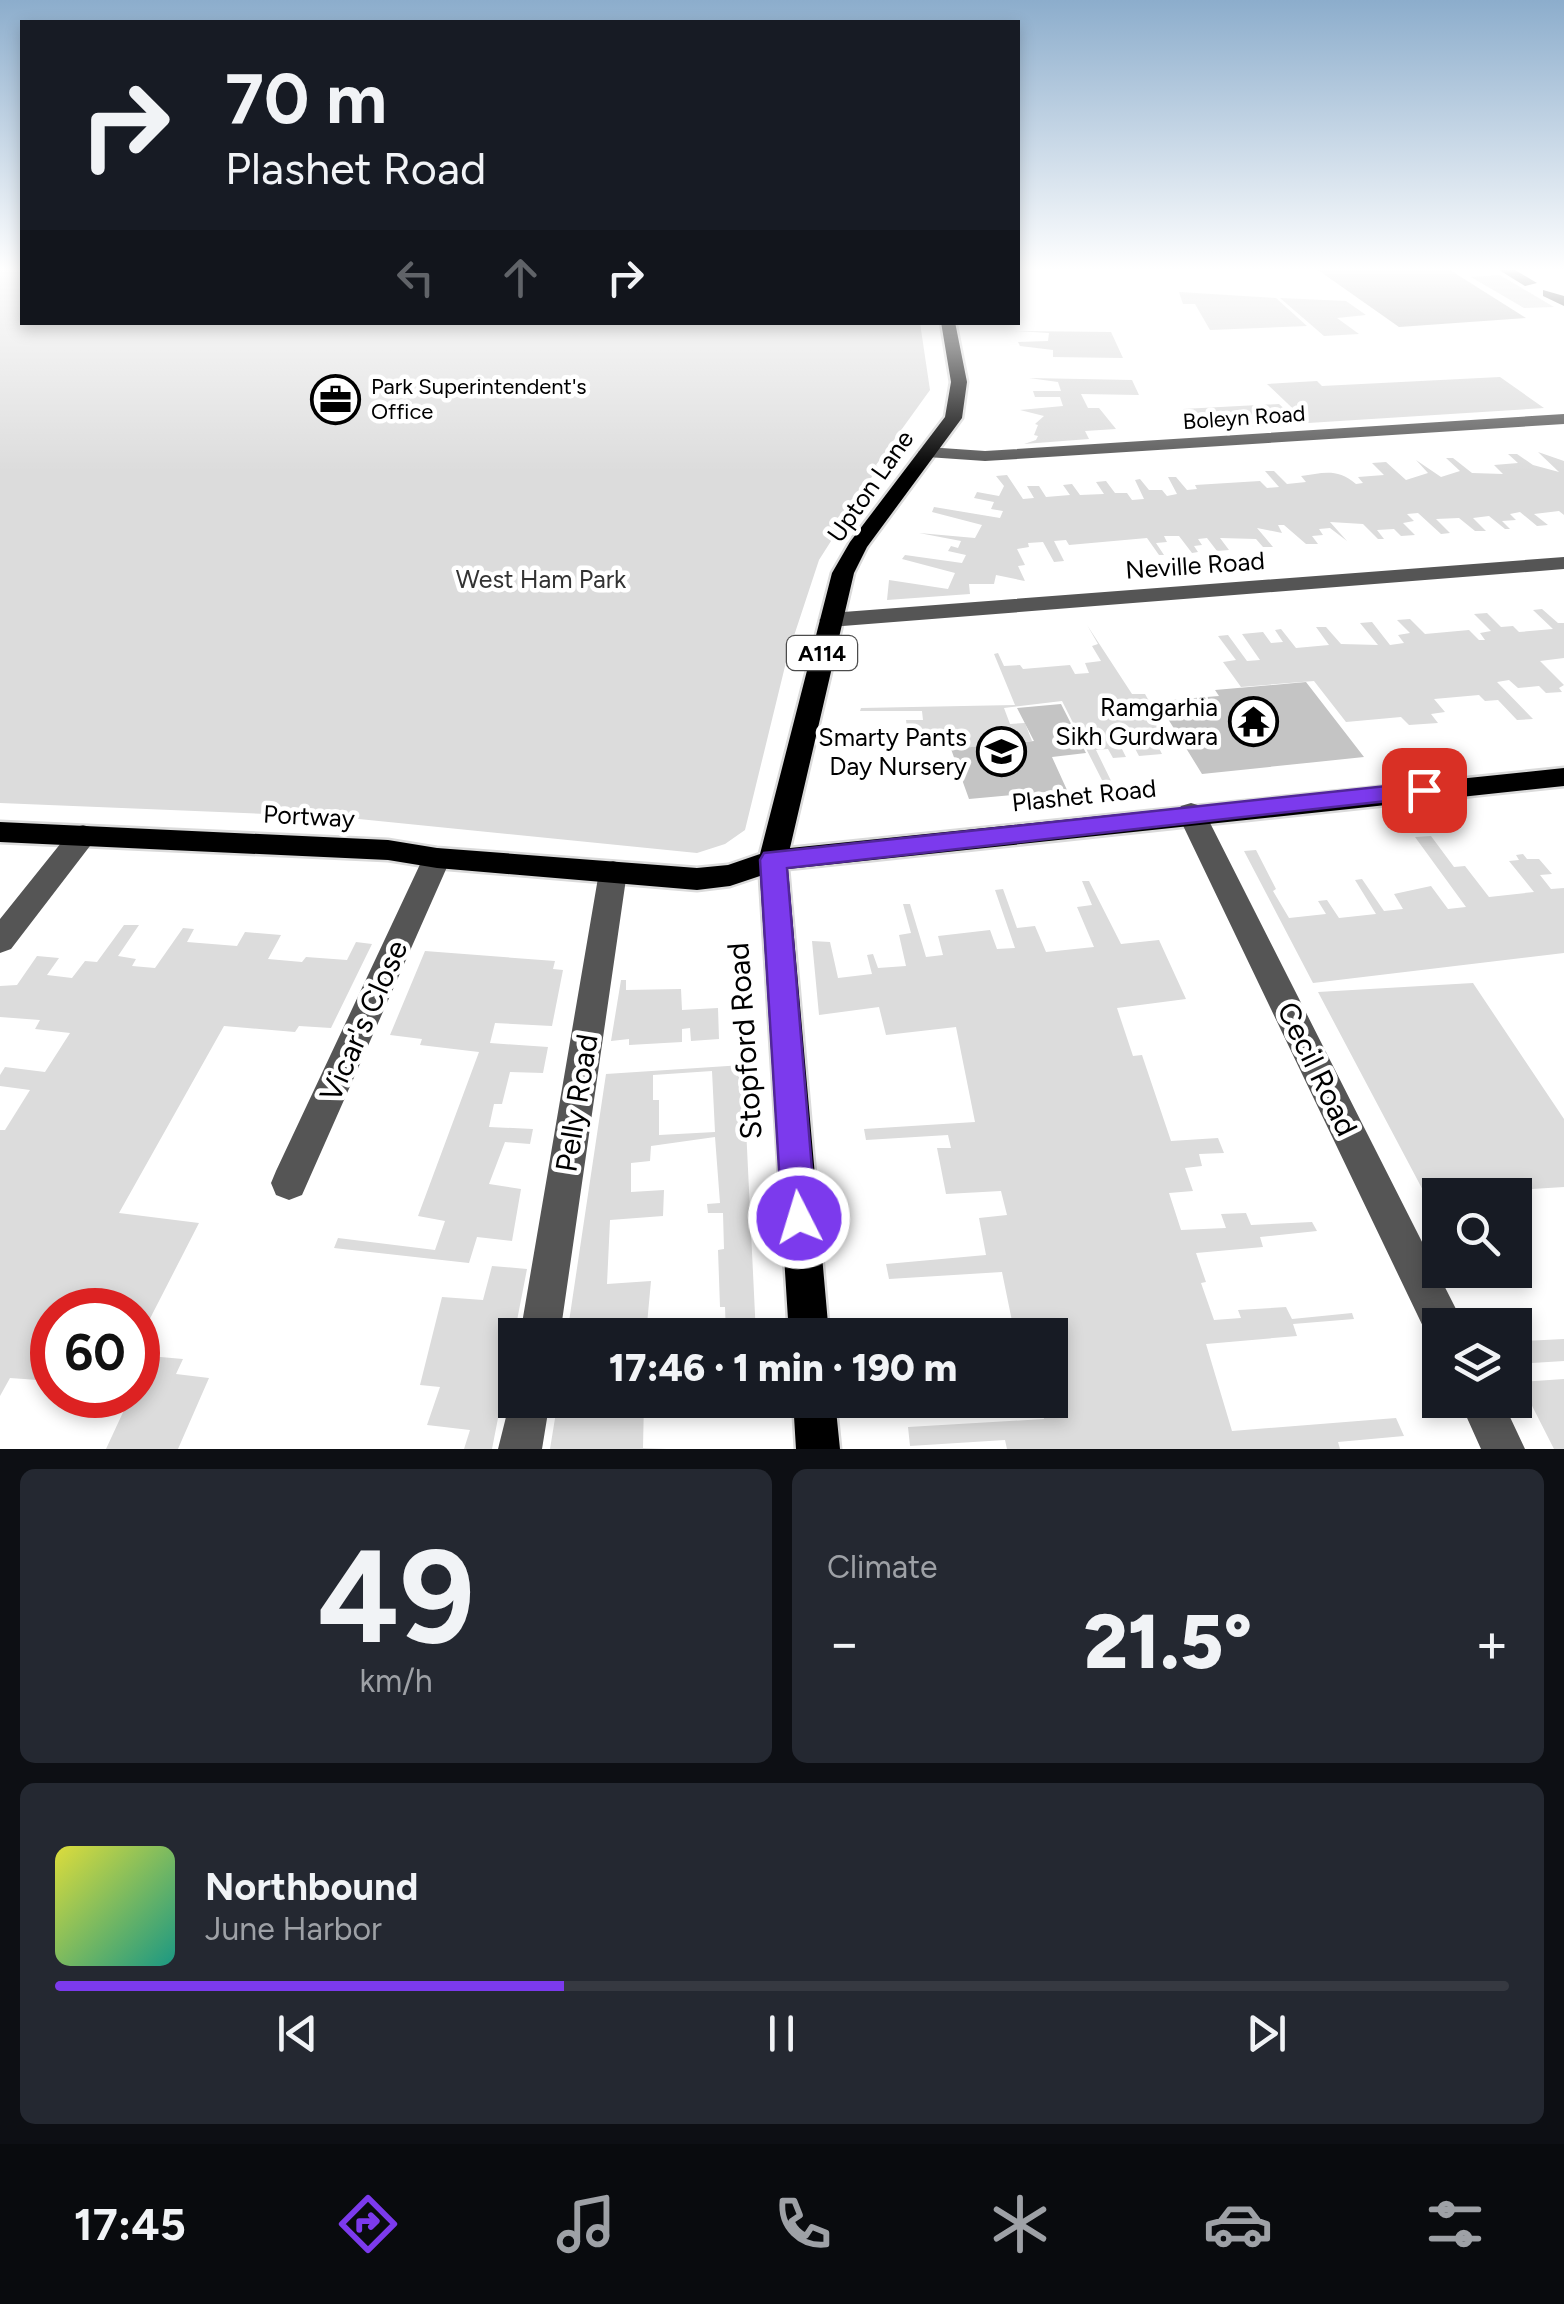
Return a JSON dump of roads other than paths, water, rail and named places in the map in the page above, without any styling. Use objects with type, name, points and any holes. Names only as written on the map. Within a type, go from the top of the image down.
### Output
[{"type":"main road","name":"Upton Lane","points":[[773,860],[843,573],[857,546],[953,418],[959,400],[950,338]]},
{"type":"main road","name":"Plashet Road","points":[[613,872],[697,878],[730,875],[773,860],[1564,776]]},
{"type":"main road","name":"Portway","points":[[0,832],[388,850],[437,858],[613,872]]},
{"type":"main road","name":"Stopford Road","points":[[773,860],[807,1318]]},
{"type":"main road","points":[[815,1418],[818,1449]]},
{"type":"street","name":"Boleyn Road","points":[[927,452],[985,456],[1564,418]]},
{"type":"street","name":"Neville Road","points":[[830,620],[1564,564]]},
{"type":"street","name":"Cecil Road","points":[[1191,813],[1436,1308]]},
{"type":"street","points":[[0,941],[83,835]]},
{"type":"street","name":"Vicar's Close","points":[[289,1183],[367,1020],[437,858]]},
{"type":"street","name":"Pelly Road","points":[[543,1318],[613,872]]},
{"type":"street","points":[[520,1449],[526,1418]]},
{"type":"street","points":[[1488,1418],[1503,1449]]},
{"type":"place","name":"Park Superintendent's Office","points":[[336,399]]},
{"type":"place","name":"Ramgarhia Sikh Gurdwara","points":[[1253,721]]},
{"type":"place","name":"Smarty Pants Day Nursery","points":[[1002,751]]},
{"type":"park label","name":"West Ham Park","points":[[541,579]]}]
